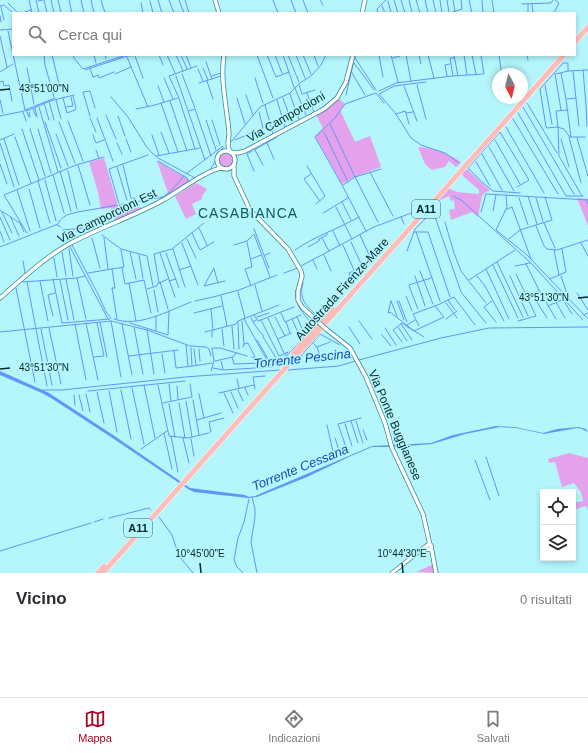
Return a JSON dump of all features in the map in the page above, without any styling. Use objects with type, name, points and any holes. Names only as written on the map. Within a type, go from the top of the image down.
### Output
[{"type":"highway","points":[[576,37],[588,23]]},
{"type":"highway","points":[[576,41],[588,28]]},
{"type":"highway","name":"Autostrada Firenze-Mare","points":[[528,91],[559,56]]},
{"type":"highway","name":"Autostrada Firenze-Mare","points":[[288,362],[563,56]]},
{"type":"highway","name":"Autostrada Firenze-Mare","points":[[103,573],[517,104]]},
{"type":"highway","name":"Autostrada Firenze-Mare","points":[[98,573],[181,483]]},
{"type":"main road","points":[[215,0],[219,12]]},
{"type":"main road","points":[[362,12],[365,0]]},
{"type":"main road","points":[[224,56],[222,82],[229,132],[228,147],[230,152],[235,157],[234,176]]},
{"type":"main road","name":"Via Camporcioni","points":[[245,151],[324,109],[337,98],[346,82],[353,56]]},
{"type":"main road","points":[[208,173],[215,165],[218,154],[228,142]]},
{"type":"main road","points":[[222,151],[238,153],[245,151]]},
{"type":"main road","points":[[223,169],[230,168],[245,151]]},
{"type":"main road","points":[[216,161],[218,165],[234,176]]},
{"type":"main road","name":"Via Camporcioni Est","points":[[0,298],[34,269],[70,244],[143,211],[208,173],[223,169]]},
{"type":"main road","name":"Via Ponte Buggianese","points":[[234,176],[251,212],[282,242],[293,256],[302,273],[298,291],[298,300],[302,307],[326,330],[350,348],[366,376],[385,423],[391,446],[422,513],[429,538],[428,546]]},
{"type":"main road","points":[[428,546],[433,557],[436,573]]},
{"type":"street","points":[[392,573],[428,546]]},
{"type":"shaded area","points":[[339,99],[345,104],[340,110],[355,142],[370,136],[381,167],[354,177],[342,184],[315,136],[323,128],[315,113]]},
{"type":"shaded area","points":[[418,147],[430,148],[451,156],[461,162],[456,167],[449,161],[445,167],[432,170],[425,164]]},
{"type":"shaded area","points":[[226,153],[231,155],[233,160],[231,165],[226,167],[221,165],[219,160],[221,155]]},
{"type":"shaded area","points":[[104,158],[118,206],[125,205],[127,210],[140,207],[142,210],[115,222],[111,208],[101,209],[98,192],[89,162]]},
{"type":"shaded area","points":[[157,161],[189,180],[189,184],[166,198],[168,193]]},
{"type":"shaded area","points":[[467,169],[490,190],[482,195],[478,217],[472,212],[451,220],[449,210],[455,209],[454,200],[451,201],[449,196],[436,202],[448,188],[457,192],[479,194],[479,190],[461,174]]},
{"type":"shaded area","points":[[196,183],[207,189],[202,196],[202,199],[192,204],[196,214],[186,219],[175,196]]},
{"type":"shaded area","points":[[577,198],[588,199],[588,226]]},
{"type":"shaded area","points":[[569,453],[588,458],[588,510],[586,506],[576,509],[576,502],[583,501],[581,492],[574,483],[562,487],[555,462],[549,463],[548,459]]},
{"type":"shaded area","points":[[432,565],[434,573],[416,572]]},
{"type":"water","points":[[0,371],[49,393],[190,488],[245,495],[249,497],[255,496],[372,446],[431,443],[453,435],[496,426],[515,427],[543,433],[557,429],[578,427],[586,429],[588,432],[577,428],[544,434],[516,428],[500,427],[465,434],[432,444],[372,447],[307,477],[257,497],[248,498],[194,492],[188,489],[51,398],[0,375]]},
{"type":"waterway","points":[[29,0],[32,12]]},
{"type":"waterway","points":[[36,0],[39,12]]},
{"type":"waterway","points":[[38,1],[43,0]]},
{"type":"waterway","points":[[44,0],[47,12]]},
{"type":"waterway","points":[[51,0],[54,12]]},
{"type":"waterway","points":[[58,0],[61,12]]},
{"type":"waterway","points":[[69,0],[72,12]]},
{"type":"waterway","points":[[81,0],[84,12]]},
{"type":"waterway","points":[[91,0],[94,12]]},
{"type":"waterway","points":[[101,0],[105,12]]},
{"type":"waterway","points":[[158,0],[162,12]]},
{"type":"waterway","points":[[169,0],[174,12]]},
{"type":"waterway","points":[[179,0],[184,12]]},
{"type":"waterway","points":[[185,0],[189,12]]},
{"type":"waterway","points":[[273,0],[278,12]]},
{"type":"waterway","points":[[291,0],[296,12]]},
{"type":"waterway","points":[[303,0],[308,12]]},
{"type":"waterway","points":[[320,0],[323,5]]},
{"type":"waterway","points":[[378,12],[377,9],[386,0]]},
{"type":"waterway","points":[[394,0],[398,12]]},
{"type":"waterway","points":[[401,0],[405,12]]},
{"type":"waterway","points":[[409,0],[412,12]]},
{"type":"waterway","points":[[416,0],[420,12]]},
{"type":"waterway","points":[[425,0],[428,12]]},
{"type":"waterway","points":[[433,0],[436,12]]},
{"type":"waterway","points":[[440,0],[442,12]]},
{"type":"waterway","points":[[447,0],[449,12]]},
{"type":"waterway","points":[[453,0],[455,11]]},
{"type":"waterway","points":[[453,12],[462,9],[461,0]]},
{"type":"waterway","points":[[469,0],[472,12]]},
{"type":"waterway","points":[[482,0],[483,12]]},
{"type":"waterway","points":[[492,0],[494,12]]},
{"type":"waterway","points":[[522,4],[551,3],[553,0]]},
{"type":"waterway","points":[[554,12],[559,3],[555,0]]},
{"type":"waterway","points":[[150,1],[153,12]]},
{"type":"waterway","points":[[388,1],[391,12]]},
{"type":"waterway","points":[[8,3],[17,12]]},
{"type":"waterway","points":[[141,3],[143,12]]},
{"type":"waterway","points":[[528,4],[528,12]]},
{"type":"waterway","points":[[532,4],[533,12]]},
{"type":"waterway","points":[[0,6],[4,5],[12,12]]},
{"type":"waterway","points":[[382,6],[385,12]]},
{"type":"waterway","points":[[1,7],[4,20]]},
{"type":"waterway","points":[[25,12],[31,10]]},
{"type":"waterway","points":[[0,16],[1,22]]},
{"type":"waterway","points":[[0,30],[12,29]]},
{"type":"waterway","points":[[8,31],[12,50]]},
{"type":"waterway","points":[[0,36],[7,67]]},
{"type":"waterway","points":[[13,56],[25,110],[55,98]]},
{"type":"waterway","points":[[44,56],[45,65],[54,97]]},
{"type":"waterway","points":[[52,56],[60,88]]},
{"type":"waterway","points":[[73,56],[83,69],[123,56]]},
{"type":"waterway","points":[[94,56],[96,63]]},
{"type":"waterway","points":[[85,70],[127,56]]},
{"type":"waterway","points":[[135,56],[143,78]]},
{"type":"waterway","points":[[159,56],[163,65]]},
{"type":"waterway","points":[[167,56],[175,73]]},
{"type":"waterway","points":[[176,56],[183,71]]},
{"type":"waterway","points":[[181,56],[187,69]]},
{"type":"waterway","points":[[186,56],[191,68]]},
{"type":"waterway","points":[[257,56],[273,98]]},
{"type":"waterway","points":[[267,56],[276,77],[289,72]]},
{"type":"waterway","points":[[275,56],[282,73]]},
{"type":"waterway","points":[[283,56],[294,87]]},
{"type":"waterway","points":[[288,56],[299,82]]},
{"type":"waterway","points":[[296,56],[305,78]]},
{"type":"waterway","points":[[303,56],[311,74]]},
{"type":"waterway","points":[[314,56],[318,66]]},
{"type":"waterway","points":[[230,142],[260,107],[290,93],[300,83],[311,76],[321,65],[326,56]]},
{"type":"waterway","points":[[355,56],[376,90]]},
{"type":"waterway","points":[[379,56],[383,77]]},
{"type":"waterway","points":[[391,56],[398,82]]},
{"type":"waterway","points":[[393,58],[400,56]]},
{"type":"waterway","points":[[406,56],[411,81]]},
{"type":"waterway","points":[[419,56],[421,64]]},
{"type":"waterway","points":[[428,56],[434,78]]},
{"type":"waterway","points":[[454,56],[458,76]]},
{"type":"waterway","points":[[464,56],[467,75]]},
{"type":"waterway","points":[[472,56],[476,74]]},
{"type":"waterway","points":[[379,91],[396,83],[452,76],[484,74],[481,56]]},
{"type":"waterway","points":[[499,56],[501,68]]},
{"type":"waterway","points":[[527,56],[528,60]]},
{"type":"waterway","points":[[127,57],[148,107]]},
{"type":"waterway","points":[[453,76],[450,58],[454,58]]},
{"type":"waterway","points":[[206,62],[212,79]]},
{"type":"waterway","points":[[346,95],[354,63],[374,90]]},
{"type":"waterway","points":[[568,71],[568,63],[563,63],[540,89],[546,127],[557,127],[564,129],[571,137],[585,137]]},
{"type":"waterway","points":[[0,72],[13,64]]},
{"type":"waterway","points":[[447,76],[445,65],[450,64]]},
{"type":"waterway","points":[[195,149],[179,98],[169,76],[197,66]]},
{"type":"waterway","points":[[115,74],[131,67]]},
{"type":"waterway","points":[[27,68],[34,104]]},
{"type":"waterway","points":[[90,68],[93,77],[98,75],[99,78],[114,72]]},
{"type":"waterway","points":[[203,68],[208,80]]},
{"type":"waterway","points":[[198,69],[203,81]]},
{"type":"waterway","points":[[583,70],[587,126]]},
{"type":"waterway","points":[[556,74],[568,71],[588,70]]},
{"type":"waterway","points":[[351,71],[365,95]]},
{"type":"waterway","points":[[573,71],[579,126]]},
{"type":"waterway","points":[[212,76],[221,73]]},
{"type":"waterway","points":[[561,73],[571,137]]},
{"type":"waterway","points":[[182,74],[195,108]]},
{"type":"waterway","points":[[555,74],[561,110]]},
{"type":"waterway","points":[[176,76],[205,160]]},
{"type":"waterway","points":[[199,83],[221,76]]},
{"type":"waterway","points":[[164,78],[173,99]]},
{"type":"waterway","points":[[255,78],[263,103]]},
{"type":"waterway","points":[[0,82],[3,81],[4,86],[9,85],[12,101]]},
{"type":"waterway","points":[[207,81],[213,99]]},
{"type":"waterway","points":[[426,82],[394,86],[379,94],[396,114],[411,138],[421,145],[445,153],[459,163]]},
{"type":"waterway","points":[[299,85],[302,94],[315,90]]},
{"type":"waterway","points":[[417,85],[426,119]]},
{"type":"waterway","points":[[545,85],[552,124]]},
{"type":"waterway","points":[[158,86],[164,102]]},
{"type":"waterway","points":[[404,86],[417,121]]},
{"type":"waterway","points":[[295,88],[306,115]]},
{"type":"waterway","points":[[90,116],[83,92],[90,91],[95,108]]},
{"type":"waterway","points":[[307,93],[314,112]]},
{"type":"waterway","points":[[366,231],[315,137],[335,118],[345,104],[376,93],[384,103]]},
{"type":"waterway","points":[[290,94],[299,120]]},
{"type":"waterway","points":[[0,116],[29,110],[50,101],[74,95]]},
{"type":"waterway","points":[[246,95],[253,115]]},
{"type":"waterway","points":[[63,98],[67,113],[75,110],[76,108],[73,96]]},
{"type":"waterway","points":[[66,107],[73,106],[71,97]]},
{"type":"waterway","points":[[111,97],[128,117],[151,152],[158,158],[195,178]]},
{"type":"waterway","points":[[136,109],[178,98]]},
{"type":"waterway","points":[[237,98],[245,124]]},
{"type":"waterway","points":[[283,98],[292,123]]},
{"type":"waterway","points":[[567,99],[576,98]]},
{"type":"waterway","points":[[0,100],[3,113]]},
{"type":"waterway","points":[[56,100],[61,119]]},
{"type":"waterway","points":[[277,100],[285,127]]},
{"type":"waterway","points":[[49,101],[54,120]]},
{"type":"waterway","points":[[170,101],[187,151]]},
{"type":"waterway","points":[[44,103],[49,120]]},
{"type":"waterway","points":[[161,103],[178,152]]},
{"type":"waterway","points":[[528,104],[557,153]]},
{"type":"waterway","points":[[258,142],[273,134],[265,105]]},
{"type":"waterway","points":[[39,107],[58,172]]},
{"type":"waterway","points":[[523,107],[574,194]]},
{"type":"waterway","points":[[35,108],[37,117]]},
{"type":"waterway","points":[[33,109],[36,116]]},
{"type":"waterway","points":[[189,111],[195,109],[211,156]]},
{"type":"waterway","points":[[568,110],[556,111],[559,156],[582,196]]},
{"type":"waterway","points":[[396,114],[405,111],[406,113],[413,112]]},
{"type":"waterway","points":[[23,112],[26,121]]},
{"type":"waterway","points":[[27,112],[29,117]]},
{"type":"waterway","points":[[29,112],[30,117]]},
{"type":"waterway","points":[[235,140],[263,128],[259,112]]},
{"type":"waterway","points":[[406,113],[409,124]]},
{"type":"waterway","points":[[518,113],[566,196],[583,196]]},
{"type":"waterway","points":[[106,115],[116,139]]},
{"type":"waterway","points":[[118,116],[125,136]]},
{"type":"waterway","points":[[90,118],[96,132]]},
{"type":"waterway","points":[[97,118],[113,161]]},
{"type":"waterway","points":[[513,119],[558,194]]},
{"type":"waterway","points":[[206,120],[216,150]]},
{"type":"waterway","points":[[212,120],[220,145]]},
{"type":"waterway","points":[[68,121],[83,161]]},
{"type":"waterway","points":[[45,122],[61,168]]},
{"type":"waterway","points":[[59,122],[75,163]]},
{"type":"waterway","points":[[330,124],[378,222]]},
{"type":"waterway","points":[[506,127],[544,193]]},
{"type":"waterway","points":[[22,129],[39,180]]},
{"type":"waterway","points":[[30,129],[45,176]]},
{"type":"waterway","points":[[38,129],[51,173]]},
{"type":"waterway","points":[[161,132],[169,153]]},
{"type":"waterway","points":[[324,132],[348,182]]},
{"type":"waterway","points":[[517,187],[529,180],[500,132],[468,168],[493,191],[520,193]]},
{"type":"waterway","points":[[0,140],[14,134]]},
{"type":"waterway","points":[[56,134],[68,166]]},
{"type":"waterway","points":[[93,135],[96,143],[104,140]]},
{"type":"waterway","points":[[152,135],[159,155]]},
{"type":"waterway","points":[[15,137],[31,183]]},
{"type":"waterway","points":[[254,150],[277,137]]},
{"type":"waterway","points":[[569,137],[581,183]]},
{"type":"waterway","points":[[577,138],[588,176]]},
{"type":"waterway","points":[[4,139],[19,185]]},
{"type":"waterway","points":[[126,139],[131,152]]},
{"type":"waterway","points":[[561,139],[569,167]]},
{"type":"waterway","points":[[495,140],[520,184]]},
{"type":"waterway","points":[[0,143],[14,187]]},
{"type":"waterway","points":[[117,143],[122,154]]},
{"type":"waterway","points":[[267,143],[274,159]]},
{"type":"waterway","points":[[186,174],[223,146]]},
{"type":"waterway","points":[[208,171],[213,166],[224,147]]},
{"type":"waterway","points":[[489,147],[514,191]]},
{"type":"waterway","points":[[156,156],[200,148]]},
{"type":"waterway","points":[[96,150],[99,158]]},
{"type":"waterway","points":[[255,150],[263,165]]},
{"type":"waterway","points":[[252,151],[247,154],[254,171]]},
{"type":"waterway","points":[[482,154],[502,190]]},
{"type":"waterway","points":[[119,204],[109,169],[148,155]]},
{"type":"waterway","points":[[27,233],[4,195],[76,165],[104,157]]},
{"type":"waterway","points":[[158,161],[187,178],[189,183]]},
{"type":"waterway","points":[[476,162],[490,186]]},
{"type":"waterway","points":[[0,164],[7,184]]},
{"type":"waterway","points":[[78,165],[90,205]]},
{"type":"waterway","points":[[123,165],[131,198],[133,198]]},
{"type":"waterway","points":[[307,166],[325,196],[316,204]]},
{"type":"waterway","points":[[117,167],[127,200]]},
{"type":"waterway","points":[[343,185],[355,177],[381,169]]},
{"type":"waterway","points":[[60,171],[71,211]]},
{"type":"waterway","points":[[68,171],[77,209]]},
{"type":"waterway","points":[[370,172],[393,216]]},
{"type":"waterway","points":[[311,174],[304,179],[320,201]]},
{"type":"waterway","points":[[53,175],[64,213]]},
{"type":"waterway","points":[[0,247],[58,224],[69,214],[163,197],[170,192],[184,176]]},
{"type":"waterway","points":[[45,180],[56,221]]},
{"type":"waterway","points":[[38,181],[50,223]]},
{"type":"waterway","points":[[29,189],[40,228]]},
{"type":"waterway","points":[[17,190],[30,231]]},
{"type":"waterway","points":[[481,212],[486,194],[588,200]]},
{"type":"waterway","points":[[493,211],[496,195]]},
{"type":"waterway","points":[[506,195],[507,207],[496,230],[527,255],[588,319]]},
{"type":"waterway","points":[[453,196],[461,200],[531,263],[583,320]]},
{"type":"waterway","points":[[528,196],[537,224]]},
{"type":"waterway","points":[[509,239],[520,230],[552,220],[545,197]]},
{"type":"waterway","points":[[323,213],[348,198]]},
{"type":"waterway","points":[[519,198],[528,225]]},
{"type":"waterway","points":[[536,198],[543,221]]},
{"type":"waterway","points":[[586,199],[588,204]]},
{"type":"waterway","points":[[342,202],[351,220]]},
{"type":"waterway","points":[[125,205],[128,214]]},
{"type":"waterway","points":[[336,207],[352,239]]},
{"type":"waterway","points":[[507,209],[512,207],[531,259]]},
{"type":"waterway","points":[[407,251],[415,229],[436,208]]},
{"type":"waterway","points":[[0,210],[20,223],[24,232]]},
{"type":"waterway","points":[[433,211],[461,292],[486,323]]},
{"type":"waterway","points":[[2,212],[12,233]]},
{"type":"waterway","points":[[301,266],[374,227],[416,212]]},
{"type":"waterway","points":[[0,217],[10,240]]},
{"type":"waterway","points":[[295,250],[359,217]]},
{"type":"waterway","points":[[401,217],[404,224]]},
{"type":"waterway","points":[[11,218],[19,236]]},
{"type":"waterway","points":[[445,222],[461,271],[486,303]]},
{"type":"waterway","points":[[159,283],[154,254],[172,249],[204,223]]},
{"type":"waterway","points":[[544,223],[555,248]]},
{"type":"waterway","points":[[57,225],[61,227]]},
{"type":"waterway","points":[[536,226],[544,246],[547,249],[557,250],[588,240]]},
{"type":"waterway","points":[[63,230],[93,227]]},
{"type":"waterway","points":[[199,228],[207,245]]},
{"type":"waterway","points":[[254,229],[269,268]]},
{"type":"waterway","points":[[63,230],[70,242]]},
{"type":"waterway","points":[[0,231],[4,242]]},
{"type":"waterway","points":[[333,231],[340,246]]},
{"type":"waterway","points":[[414,232],[428,232],[450,297]]},
{"type":"waterway","points":[[416,232],[440,301]]},
{"type":"waterway","points":[[192,233],[200,250],[214,242]]},
{"type":"waterway","points":[[308,247],[319,241],[319,239],[327,235],[327,233]]},
{"type":"waterway","points":[[234,245],[247,241],[254,234],[270,277]]},
{"type":"waterway","points":[[102,235],[121,249],[147,256],[153,286]]},
{"type":"waterway","points":[[351,282],[349,273],[367,265],[371,259],[360,235]]},
{"type":"waterway","points":[[92,238],[100,268]]},
{"type":"waterway","points":[[104,238],[108,269]]},
{"type":"waterway","points":[[322,238],[329,251]]},
{"type":"waterway","points":[[187,239],[196,258]]},
{"type":"waterway","points":[[247,242],[252,267],[245,269],[251,286]]},
{"type":"waterway","points":[[351,242],[363,268]]},
{"type":"waterway","points":[[182,243],[198,285]]},
{"type":"waterway","points":[[581,243],[588,256]]},
{"type":"waterway","points":[[72,245],[106,312],[111,318]]},
{"type":"waterway","points":[[343,245],[354,270]]},
{"type":"waterway","points":[[70,247],[108,319]]},
{"type":"waterway","points":[[69,249],[73,276]]},
{"type":"waterway","points":[[173,249],[185,287]]},
{"type":"waterway","points":[[550,279],[566,272],[562,249]]},
{"type":"waterway","points":[[88,273],[124,267],[121,250]]},
{"type":"waterway","points":[[469,280],[515,250]]},
{"type":"waterway","points":[[554,250],[559,275]]},
{"type":"waterway","points":[[62,252],[66,276]]},
{"type":"waterway","points":[[130,252],[136,279]]},
{"type":"waterway","points":[[160,253],[175,297]]},
{"type":"waterway","points":[[166,253],[179,288]]},
{"type":"waterway","points":[[265,255],[270,253]]},
{"type":"waterway","points":[[139,255],[143,278]]},
{"type":"waterway","points":[[251,259],[261,255]]},
{"type":"waterway","points":[[324,255],[331,271]]},
{"type":"waterway","points":[[54,258],[57,277]]},
{"type":"waterway","points":[[313,260],[317,269]]},
{"type":"waterway","points":[[23,261],[25,273]]},
{"type":"waterway","points":[[497,262],[523,317]]},
{"type":"waterway","points":[[515,266],[530,263]]},
{"type":"waterway","points":[[526,264],[556,319]]},
{"type":"waterway","points":[[493,265],[518,318]]},
{"type":"waterway","points":[[179,270],[191,266]]},
{"type":"waterway","points":[[122,268],[125,284],[144,280],[151,313]]},
{"type":"waterway","points":[[214,268],[204,286],[225,281]]},
{"type":"waterway","points":[[284,273],[298,268]]},
{"type":"waterway","points":[[112,269],[115,288],[112,288],[117,319]]},
{"type":"waterway","points":[[214,269],[218,283]]},
{"type":"waterway","points":[[486,269],[509,319]]},
{"type":"waterway","points":[[420,271],[433,304]]},
{"type":"waterway","points":[[516,274],[536,316],[518,321]]},
{"type":"waterway","points":[[195,301],[239,290],[277,275]]},
{"type":"waterway","points":[[23,282],[77,278],[85,276]]},
{"type":"waterway","points":[[415,276],[425,306]]},
{"type":"waterway","points":[[477,276],[485,286],[504,321]]},
{"type":"waterway","points":[[510,276],[528,316]]},
{"type":"waterway","points":[[561,276],[567,294]]},
{"type":"waterway","points":[[77,278],[86,319]]},
{"type":"waterway","points":[[409,285],[431,278]]},
{"type":"waterway","points":[[53,279],[62,323],[110,319]]},
{"type":"waterway","points":[[66,279],[74,320]]},
{"type":"waterway","points":[[147,289],[157,286],[157,284],[168,279]]},
{"type":"waterway","points":[[169,281],[176,279]]},
{"type":"waterway","points":[[60,280],[68,320]]},
{"type":"waterway","points":[[40,281],[48,321]]},
{"type":"waterway","points":[[27,282],[47,386]]},
{"type":"waterway","points":[[160,282],[168,309]]},
{"type":"waterway","points":[[129,283],[136,321]]},
{"type":"waterway","points":[[303,283],[302,294],[304,302],[318,317]]},
{"type":"waterway","points":[[255,285],[262,311]]},
{"type":"waterway","points":[[409,286],[418,309]]},
{"type":"waterway","points":[[16,288],[35,382]]},
{"type":"waterway","points":[[154,290],[158,312]]},
{"type":"waterway","points":[[296,290],[295,295],[298,304],[302,312],[311,323]]},
{"type":"waterway","points":[[527,296],[538,291]]},
{"type":"waterway","points":[[238,292],[245,318]]},
{"type":"waterway","points":[[53,316],[48,295],[55,293]]},
{"type":"waterway","points":[[577,293],[588,310]]},
{"type":"waterway","points":[[532,294],[547,318]]},
{"type":"waterway","points":[[221,296],[227,326]]},
{"type":"waterway","points":[[406,296],[412,311]]},
{"type":"waterway","points":[[419,326],[413,314],[454,297],[475,325]]},
{"type":"waterway","points":[[548,306],[564,299]]},
{"type":"waterway","points":[[448,300],[455,310]]},
{"type":"waterway","points":[[391,301],[388,313],[390,312],[414,331],[444,317],[435,306]]},
{"type":"waterway","points":[[391,301],[397,316]]},
{"type":"waterway","points":[[397,301],[404,320]]},
{"type":"waterway","points":[[399,301],[407,322]]},
{"type":"waterway","points":[[492,301],[484,307],[496,322]]},
{"type":"waterway","points":[[564,301],[572,314]]},
{"type":"waterway","points":[[114,319],[123,321],[143,320],[163,314],[191,302]]},
{"type":"waterway","points":[[556,302],[565,318]]},
{"type":"waterway","points":[[446,303],[457,318]]},
{"type":"waterway","points":[[205,332],[236,324],[238,321],[279,305]]},
{"type":"waterway","points":[[194,313],[222,306]]},
{"type":"waterway","points":[[254,315],[258,321],[294,307]]},
{"type":"waterway","points":[[211,309],[213,330]]},
{"type":"waterway","points":[[130,323],[168,335],[169,311]]},
{"type":"waterway","points":[[446,319],[457,311]]},
{"type":"waterway","points":[[257,317],[269,313]]},
{"type":"waterway","points":[[281,313],[285,322],[301,315]]},
{"type":"waterway","points":[[584,315],[588,313]]},
{"type":"waterway","points":[[156,316],[156,331]]},
{"type":"waterway","points":[[251,317],[253,322],[256,320]]},
{"type":"waterway","points":[[275,317],[285,336]]},
{"type":"waterway","points":[[297,317],[304,333]]},
{"type":"waterway","points":[[268,318],[284,353]]},
{"type":"waterway","points":[[244,319],[268,362],[252,357]]},
{"type":"waterway","points":[[292,319],[300,337]]},
{"type":"waterway","points":[[261,320],[279,356],[288,352]]},
{"type":"waterway","points":[[407,325],[415,320]]},
{"type":"waterway","points":[[111,321],[121,377]]},
{"type":"waterway","points":[[0,332],[111,321],[147,330],[190,346],[206,347],[209,349],[211,356]]},
{"type":"waterway","points":[[242,321],[244,344]]},
{"type":"waterway","points":[[359,321],[372,339]]},
{"type":"waterway","points":[[100,322],[107,357]]},
{"type":"waterway","points":[[238,322],[239,349]]},
{"type":"waterway","points":[[253,322],[263,335],[278,361]]},
{"type":"waterway","points":[[286,322],[290,333]]},
{"type":"waterway","points":[[86,323],[98,380]]},
{"type":"waterway","points":[[94,357],[104,356],[97,323]]},
{"type":"waterway","points":[[402,342],[393,330],[402,323],[424,337]]},
{"type":"waterway","points":[[75,324],[86,380]]},
{"type":"waterway","points":[[122,324],[132,375]]},
{"type":"waterway","points":[[283,360],[316,324]]},
{"type":"waterway","points":[[401,324],[412,340]]},
{"type":"waterway","points":[[232,326],[234,349]]},
{"type":"waterway","points":[[134,327],[143,374]]},
{"type":"waterway","points":[[349,327],[360,344]]},
{"type":"waterway","points":[[398,327],[407,341]]},
{"type":"waterway","name":"Torrente Pescina","points":[[359,360],[441,338],[489,328],[588,327]]},
{"type":"waterway","points":[[49,328],[61,384]]},
{"type":"waterway","points":[[385,328],[396,345]]},
{"type":"waterway","points":[[41,329],[52,385]]},
{"type":"waterway","points":[[222,329],[224,346]]},
{"type":"waterway","points":[[147,330],[154,374]]},
{"type":"waterway","points":[[212,331],[212,337]]},
{"type":"waterway","points":[[278,339],[291,333]]},
{"type":"waterway","points":[[294,364],[320,334],[340,345]]},
{"type":"waterway","points":[[382,335],[391,346]]},
{"type":"waterway","points":[[257,340],[271,364],[276,364],[279,362],[288,352]]},
{"type":"waterway","points":[[317,347],[330,342]]},
{"type":"waterway","points":[[243,347],[244,344],[248,343],[255,357]]},
{"type":"waterway","points":[[313,343],[317,347],[321,359],[335,357]]},
{"type":"waterway","points":[[186,345],[188,366]]},
{"type":"waterway","points":[[191,348],[192,366]]},
{"type":"waterway","points":[[211,371],[214,361],[212,348],[220,348],[247,356]]},
{"type":"waterway","points":[[194,349],[196,365]]},
{"type":"waterway","points":[[199,349],[200,361]]},
{"type":"waterway","points":[[129,356],[178,350]]},
{"type":"waterway","points":[[174,351],[176,368],[212,363]]},
{"type":"waterway","points":[[215,361],[233,357],[236,353]]},
{"type":"waterway","points":[[162,354],[165,373]]},
{"type":"waterway","points":[[232,357],[234,364],[263,363]]},
{"type":"waterway","points":[[221,361],[223,369]]},
{"type":"waterway","name":"Torrente Pescina","points":[[288,370],[339,366],[355,361]]},
{"type":"waterway","points":[[213,368],[223,370],[272,367]]},
{"type":"waterway","name":"Torrente Pescina","points":[[42,390],[62,390],[185,377],[280,370]]},
{"type":"waterway","points":[[255,389],[253,377],[265,376]]},
{"type":"waterway","points":[[237,379],[239,388]]},
{"type":"waterway","name":"Torrente Pescina","points":[[88,391],[185,381]]},
{"type":"waterway","points":[[169,384],[171,401]]},
{"type":"waterway","points":[[163,403],[192,397],[190,384]]},
{"type":"waterway","points":[[144,385],[155,438]]},
{"type":"waterway","points":[[158,385],[169,436],[188,438],[209,433]]},
{"type":"waterway","points":[[219,393],[254,385]]},
{"type":"waterway","points":[[177,386],[178,399]]},
{"type":"waterway","points":[[132,388],[144,444]]},
{"type":"waterway","points":[[245,388],[248,395]]},
{"type":"waterway","points":[[121,390],[131,439]]},
{"type":"waterway","points":[[238,390],[243,401]]},
{"type":"waterway","points":[[109,391],[117,432]]},
{"type":"waterway","points":[[97,392],[104,423]]},
{"type":"waterway","points":[[231,392],[238,408]]},
{"type":"waterway","points":[[224,393],[233,413]]},
{"type":"waterway","points":[[86,394],[90,412]]},
{"type":"waterway","points":[[199,394],[204,418]]},
{"type":"waterway","points":[[74,395],[75,405]]},
{"type":"waterway","points":[[79,395],[83,411]]},
{"type":"waterway","points":[[193,400],[199,435]]},
{"type":"waterway","points":[[186,401],[192,437]]},
{"type":"waterway","points":[[179,403],[185,438]]},
{"type":"waterway","points":[[169,404],[175,437]]},
{"type":"waterway","points":[[197,420],[221,413]]},
{"type":"waterway","points":[[211,432],[209,422],[224,418]]},
{"type":"waterway","name":"Torrente Cessana","points":[[347,450],[338,424],[361,418]]},
{"type":"waterway","points":[[351,421],[358,443]]},
{"type":"waterway","points":[[356,421],[363,443]]},
{"type":"waterway","name":"Torrente Cessana","points":[[345,424],[352,446]]},
{"type":"waterway","name":"Torrente Cessana","points":[[327,425],[334,456]]},
{"type":"waterway","points":[[363,430],[367,440]]},
{"type":"waterway","points":[[141,449],[167,431]]},
{"type":"waterway","points":[[164,433],[172,469]]},
{"type":"waterway","points":[[171,436],[178,472]]},
{"type":"waterway","points":[[183,438],[189,463]]},
{"type":"waterway","name":"Torrente Cessana","points":[[335,438],[340,453]]},
{"type":"waterway","points":[[191,439],[194,456]]},
{"type":"waterway","points":[[486,457],[499,496]]},
{"type":"waterway","points":[[475,460],[490,500]]},
{"type":"waterway","name":"Torrente Cessana","points":[[252,497],[255,517],[251,542],[257,573]]},
{"type":"waterway","points":[[243,573],[237,567],[234,560],[238,538],[244,522],[249,499]]},
{"type":"waterway","points":[[109,518],[149,508],[151,510]]},
{"type":"waterway","points":[[159,517],[172,535],[179,556],[193,573]]},
{"type":"waterway","points":[[94,522],[103,519]]},
{"type":"waterway","points":[[0,551],[91,523]]},
{"type":"district","name":"CASABIANCA","points":[[248,213]]}]
